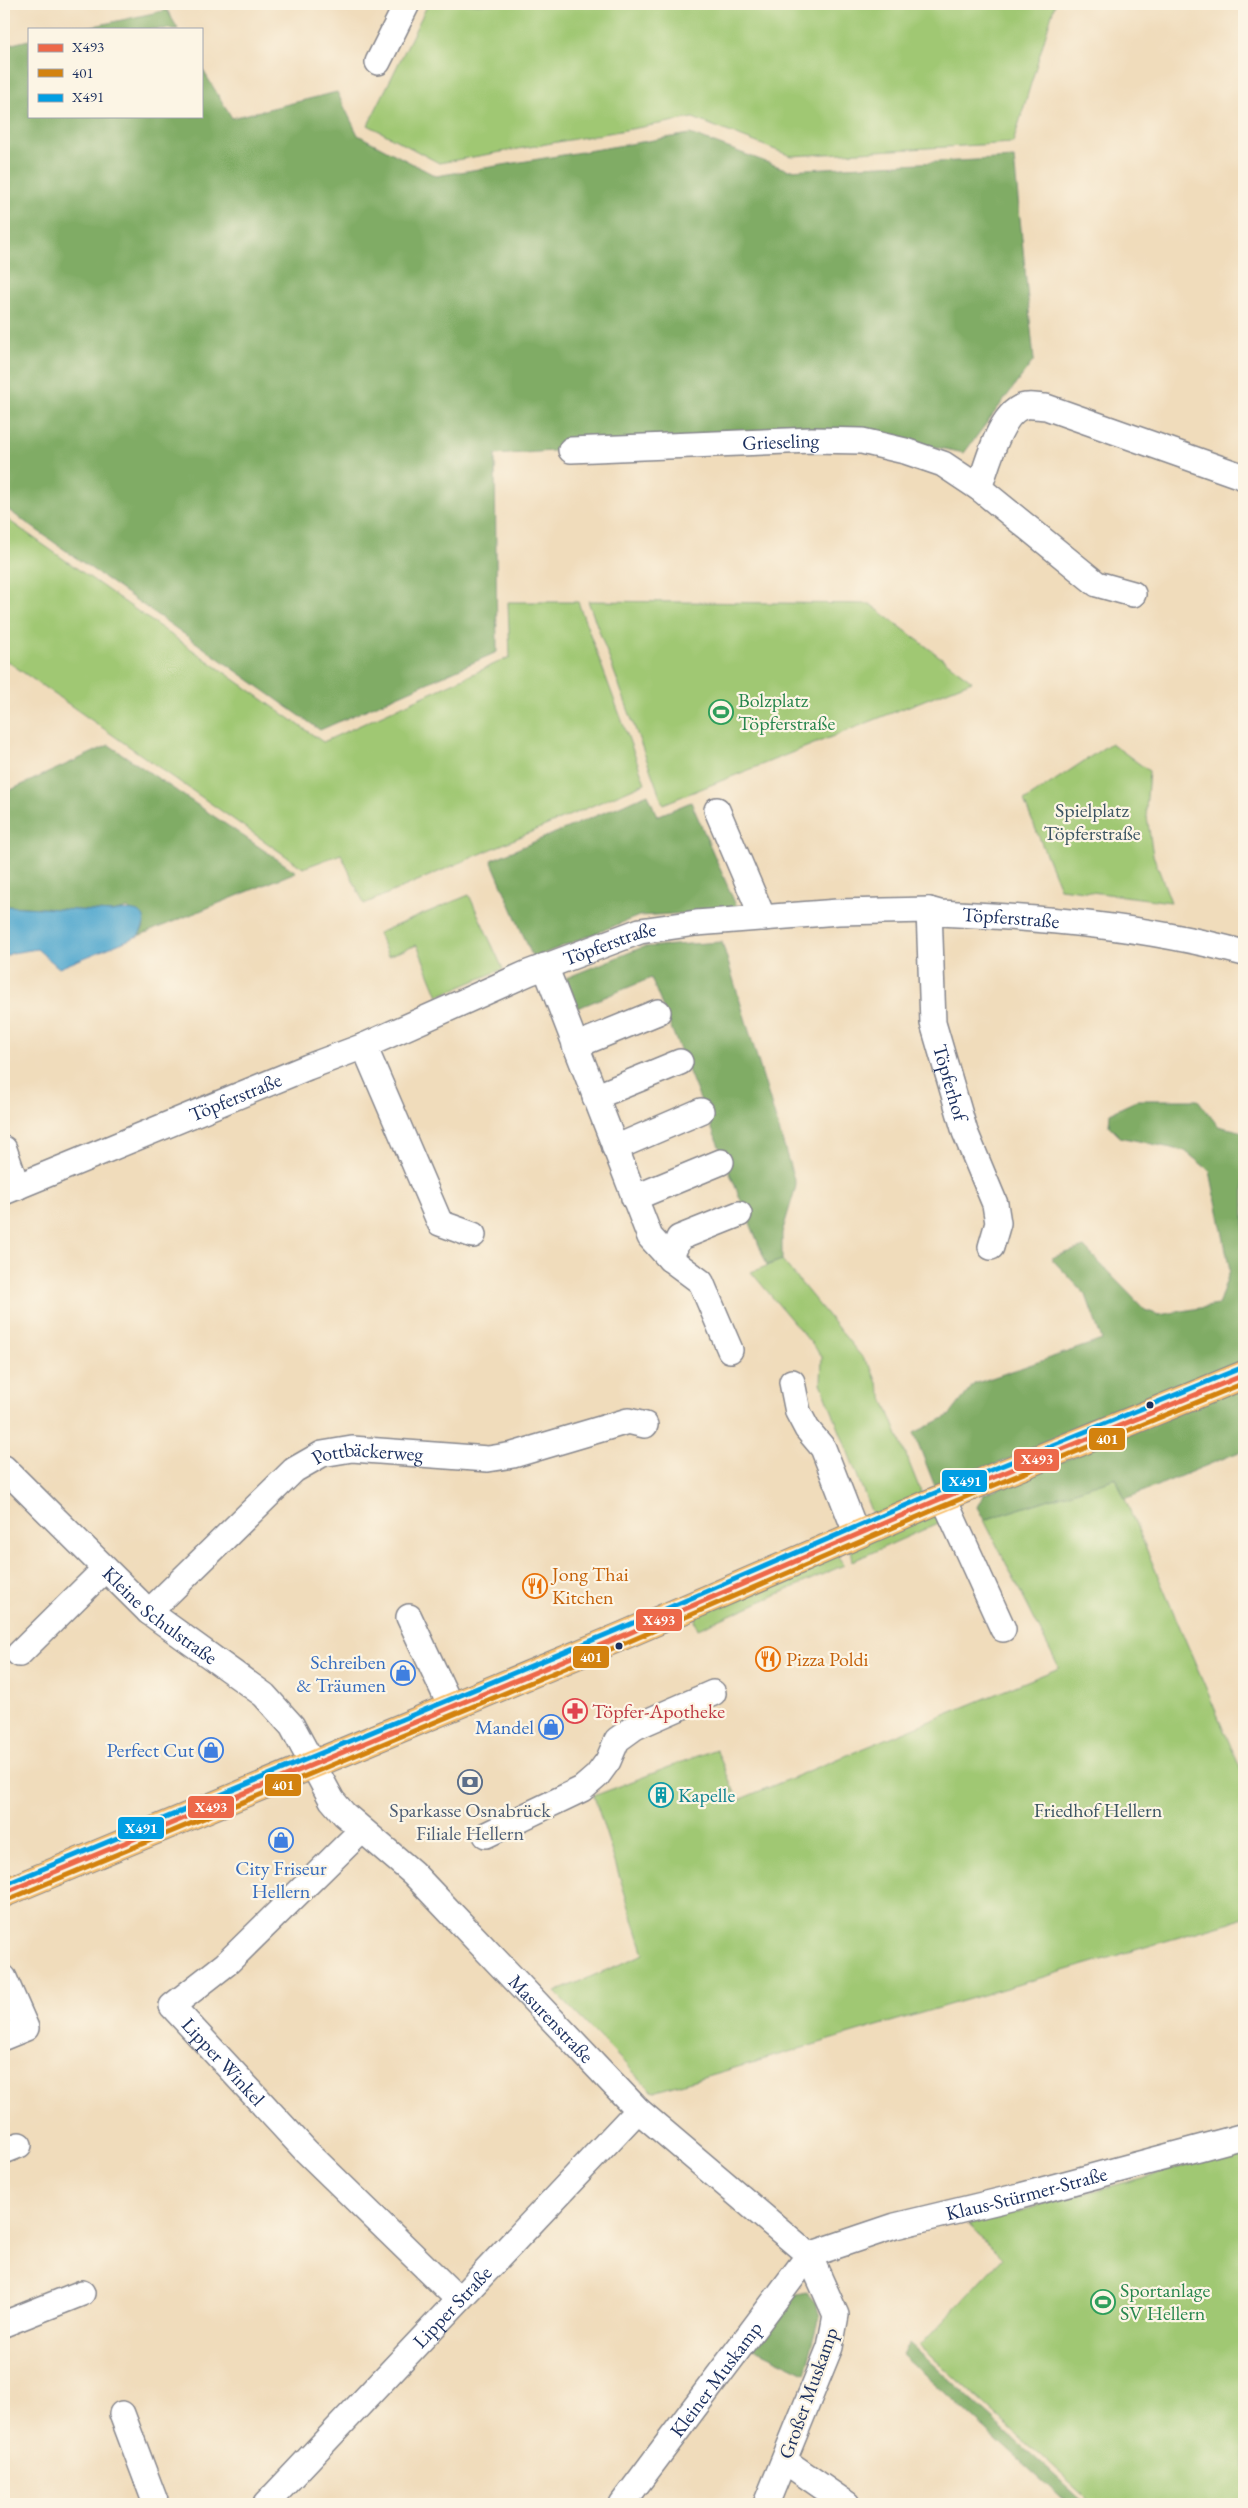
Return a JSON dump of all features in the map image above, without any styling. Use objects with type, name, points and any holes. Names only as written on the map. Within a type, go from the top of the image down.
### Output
[{"type":"main road","points":[[4,1893],[1244,1374]]},
{"type":"street","points":[[378,62],[407,4]]},
{"type":"street","points":[[979,488],[1006,421],[1010,414],[1025,406],[1046,407],[1244,477]]},
{"type":"street","name":"Grieseling","points":[[571,450],[812,440],[862,441],[904,451],[943,464],[979,488],[1097,584],[1133,594]]},
{"type":"street","points":[[717,810],[763,918]]},
{"type":"street","name":"Töpferstraße","points":[[4,1149],[10,1190],[168,1124],[364,1046],[545,966],[640,931],[696,923],[838,912],[929,910],[940,913],[1046,918],[1203,941],[1244,953]]},
{"type":"street","name":"Töpferhof","points":[[929,910],[933,1023],[965,1132],[995,1204],[998,1223],[991,1248]]},
{"type":"street","points":[[545,966],[650,1237],[670,1259],[701,1282],[730,1350]]},
{"type":"street","points":[[575,1046],[658,1012]]},
{"type":"street","points":[[364,1046],[440,1223],[473,1236]]},
{"type":"street","points":[[595,1097],[680,1062]]},
{"type":"street","points":[[615,1148],[701,1111]]},
{"type":"street","points":[[634,1198],[721,1162]]},
{"type":"street","points":[[670,1259],[679,1238],[739,1214]]},
{"type":"street","points":[[792,1382],[798,1412],[807,1429],[824,1448],[857,1535]]},
{"type":"street","name":"Pottbäckerweg","points":[[148,1612],[294,1470],[322,1454],[352,1450],[488,1459],[513,1455],[628,1421],[645,1425]]},
{"type":"street","name":"Kleine Schulstraße","points":[[6,1473],[148,1612],[264,1695],[292,1726],[312,1765]]},
{"type":"street","points":[[944,1498],[1003,1629]]},
{"type":"street","points":[[19,1654],[105,1569]]},
{"type":"street","points":[[409,1616],[451,1707]]},
{"type":"street","points":[[486,1834],[582,1789],[597,1776],[608,1761],[617,1740],[635,1728],[713,1693]]},
{"type":"street","name":"Masurenstraße","points":[[312,1765],[332,1800],[362,1830],[413,1873],[638,2110],[809,2255]]},
{"type":"street","name":"Lipper Winkel","points":[[362,1830],[226,1964],[172,2006],[306,2151],[458,2299]]},
{"type":"street","points":[[4,1978],[26,2028],[4,2037]]},
{"type":"street","name":"Lipper Straße","points":[[266,2504],[638,2110]]},
{"type":"street","name":"Klaus-Stürmer-Straße","points":[[809,2255],[895,2226],[1020,2196],[1244,2136]]},
{"type":"street","name":"Großer Muskamp","points":[[766,2504],[830,2347],[836,2315],[809,2255]]},
{"type":"street","name":"Kleiner Muskamp","points":[[622,2504],[809,2255]]},
{"type":"street","points":[[4,2324],[82,2293]]},
{"type":"street","points":[[122,2414],[156,2504]]},
{"type":"street","points":[[785,2461],[847,2504]]},
{"type":"green space","points":[[428,4],[1055,4],[1013,143],[791,156],[693,118],[439,163],[368,125]]},
{"type":"green space","points":[[167,10],[177,28],[86,28]]},
{"type":"green space","points":[[28,40],[28,118],[202,118],[202,69],[232,118],[337,92],[358,135],[436,176],[690,134],[788,170],[1014,158],[1034,360],[964,453],[855,430],[495,455],[497,652],[320,730],[4,507],[4,46]]},
{"type":"green space","points":[[4,517],[323,742],[510,657],[508,602],[578,602],[645,783],[364,904],[341,854],[303,868],[4,659]]},
{"type":"green space","points":[[588,601],[870,604],[972,681],[663,804]]},
{"type":"green space","name":"Spielplatz Töpferstraße","points":[[1111,743],[1149,771],[1146,810],[1153,855],[1171,902],[1060,888],[1024,801]]},
{"type":"green space","points":[[109,745],[296,872],[138,936],[144,927],[128,908],[112,912],[4,906],[4,793]]},
{"type":"green space","points":[[648,794],[657,816],[691,802],[738,910],[639,916],[533,958],[491,860]]},
{"type":"green space","points":[[469,895],[503,969],[438,996],[417,945],[388,956],[378,933]]},
{"type":"green space","points":[[722,942],[796,1186],[782,1233],[782,1260],[767,1265],[651,978],[578,1008],[566,978],[643,947]]},
{"type":"green space","points":[[1138,1100],[1198,1100],[1218,1126],[1244,1132],[1244,1360],[1196,1383],[936,1489],[914,1433],[950,1415],[974,1384],[1102,1340],[1086,1295],[1051,1258],[1084,1247],[1145,1310],[1159,1315],[1218,1305],[1230,1270],[1210,1171],[1185,1151],[1120,1137],[1109,1126],[1110,1113]]},
{"type":"green space","points":[[782,1260],[871,1368],[922,1495],[873,1516],[821,1383],[822,1356],[751,1272]]},
{"type":"green space","points":[[1244,1385],[1244,1450],[1125,1499],[1116,1478],[984,1520],[977,1507],[984,1494]]},
{"type":"green space","name":"Friedhof Hellern","points":[[1116,1478],[1244,1777],[1244,1918],[653,2092],[555,1992],[644,1954],[594,1796],[716,1749],[738,1800],[1059,1668],[984,1520]]},
{"type":"green space","points":[[931,1514],[938,1516],[943,1521],[853,1561],[851,1549]]},
{"type":"green space","points":[[837,1555],[844,1565],[698,1629],[695,1621],[697,1615]]},
{"type":"green space","name":"Sportanlage SV Hellern","points":[[1244,2150],[1244,2504],[1094,2504],[920,2346],[1002,2258],[969,2225]]},
{"type":"green space","points":[[807,2293],[816,2303],[820,2317],[805,2373],[751,2347],[793,2296]]},
{"type":"green space","points":[[909,2343],[1086,2504],[1068,2504],[902,2354]]},
{"type":"water","points":[[4,906],[112,912],[127,910],[139,913],[143,916],[144,921],[138,936],[59,968],[37,949],[12,953],[4,957]]},
{"type":"transit line","name":"X491","points":[[4,1885],[617,1630],[930,1495],[1241,1368]]},
{"type":"transit line","name":"X493","points":[[4,1893],[620,1637],[933,1502],[1244,1375]]},
{"type":"transit line","name":"401","points":[[7,1900],[623,1644],[936,1509],[1244,1383]]},
{"type":"place","name":"Bolzplatz Töpferstraße","points":[[721,712]]},
{"type":"place","name":"Jong Thai Kitchen","points":[[535,1586]]},
{"type":"place","name":"Pizza Poldi","points":[[768,1659]]},
{"type":"place","name":"Schreiben & Träumen","points":[[403,1673]]},
{"type":"place","name":"Töpfer-Apotheke","points":[[575,1711]]},
{"type":"place","name":"Mandel","points":[[551,1727]]},
{"type":"place","name":"Perfect Cut","points":[[211,1750]]},
{"type":"place","name":"Sparkasse Osnabrück Filiale Hellern","points":[[470,1782]]},
{"type":"place","name":"Kapelle","points":[[661,1795]]},
{"type":"place","name":"City Friseur Hellern","points":[[281,1840]]},
{"type":"place","name":"Sportanlage SV Hellern","points":[[1103,2302]]}]
